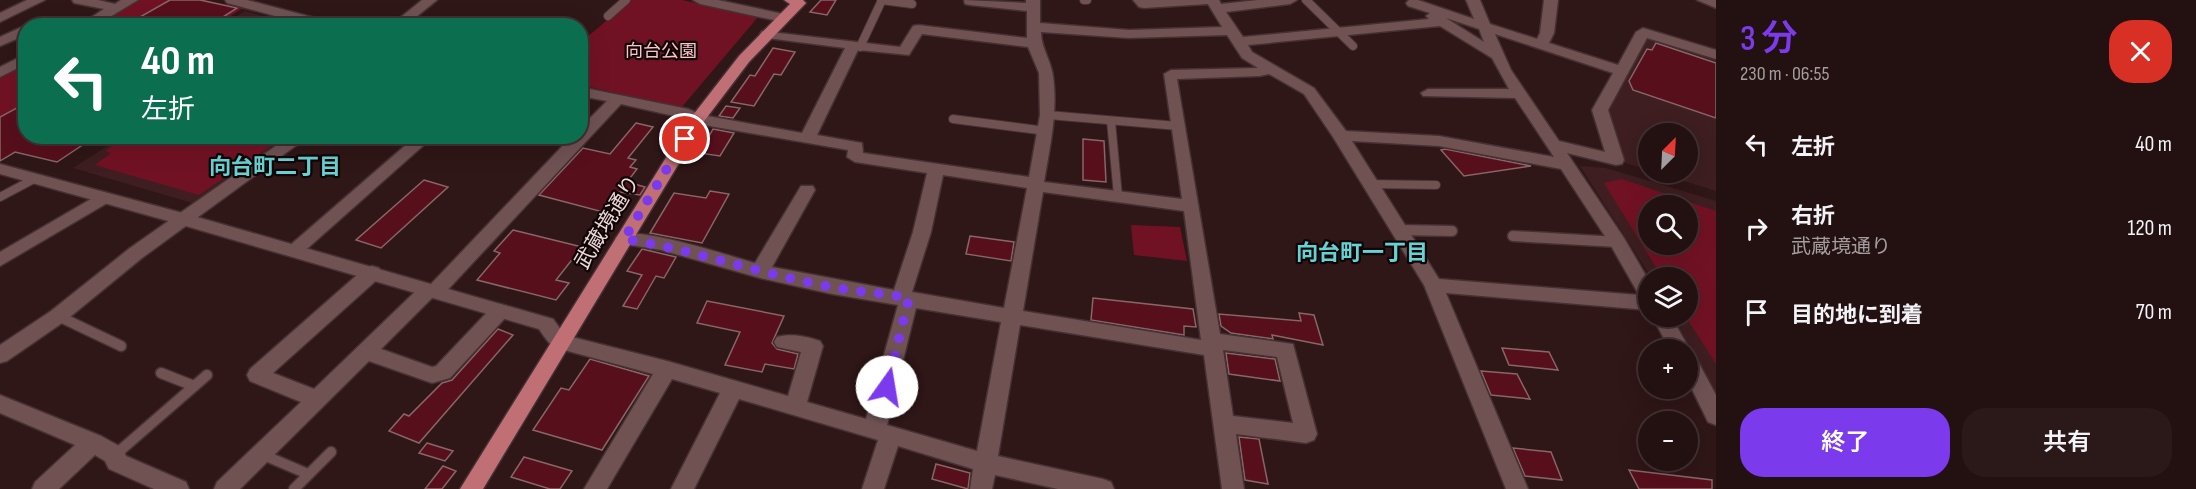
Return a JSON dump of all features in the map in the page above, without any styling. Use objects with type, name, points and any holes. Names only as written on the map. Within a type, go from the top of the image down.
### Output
[{"type":"main road","name":"武蔵境通り","points":[[471,489],[698,119],[736,68],[797,1]]},
{"type":"street","points":[[0,18],[38,0]]},
{"type":"street","points":[[79,0],[117,8]]},
{"type":"street","points":[[99,18],[131,0]]},
{"type":"street","points":[[232,0],[301,18]]},
{"type":"street","points":[[270,9],[284,0]]},
{"type":"street","points":[[406,18],[430,0]]},
{"type":"street","points":[[700,0],[783,18]]},
{"type":"street","points":[[1140,0],[1144,4],[1212,0],[1247,55],[1309,91],[1341,136],[1433,285],[1516,489]]},
{"type":"street","points":[[1217,9],[1290,0]]},
{"type":"street","points":[[1473,0],[1504,70],[1618,242],[1638,277]]},
{"type":"street","points":[[1541,44],[1547,33],[1551,0]]},
{"type":"street","points":[[1704,0],[1716,4]]},
{"type":"street","points":[[970,1],[1033,4],[1034,43],[1046,73],[1047,123],[981,489]]},
{"type":"street","points":[[1411,1],[1622,71]]},
{"type":"street","points":[[1411,1],[1498,56]]},
{"type":"street","points":[[0,18],[18,25]]},
{"type":"street","points":[[1035,27],[1129,34],[1234,37],[1339,32],[1442,22]]},
{"type":"street","points":[[767,34],[904,52],[918,29],[1034,43]]},
{"type":"street","points":[[0,42],[18,32]]},
{"type":"street","points":[[1554,145],[1616,160],[1600,110],[1643,32],[1716,55]]},
{"type":"street","points":[[807,139],[856,47]]},
{"type":"street","points":[[0,72],[18,62]]},
{"type":"street","points":[[1233,489],[1192,206],[1170,79],[1171,74],[1260,72],[1270,69]]},
{"type":"street","points":[[588,93],[688,114],[698,119],[856,147],[855,157],[1192,206]]},
{"type":"street","points":[[1428,93],[1520,94]]},
{"type":"street","points":[[588,129],[617,99]]},
{"type":"street","points":[[1341,136],[1439,141],[1567,165]]},
{"type":"street","points":[[0,355],[58,316],[136,253],[289,144]]},
{"type":"street","points":[[294,251],[417,144]]},
{"type":"street","points":[[225,489],[432,291],[574,144]]},
{"type":"street","points":[[0,169],[184,219],[546,324],[560,342],[667,369],[986,463],[1103,489]]},
{"type":"street","points":[[873,489],[882,434],[882,408],[905,298],[936,170]]},
{"type":"street","points":[[760,271],[807,190]]},
{"type":"street","points":[[0,260],[103,198]]},
{"type":"street","points":[[624,239],[661,244],[760,271],[832,287],[1013,317],[1212,345],[1286,350],[1306,434],[1224,424]]},
{"type":"street","points":[[317,399],[257,375],[372,273]]},
{"type":"street","points":[[1433,285],[1638,302]]},
{"type":"street","points":[[366,352],[432,375],[438,374],[443,372],[500,311]]},
{"type":"street","points":[[784,342],[813,346],[795,407]]},
{"type":"street","points":[[595,489],[667,369]]},
{"type":"street","points":[[1698,381],[1716,416]]},
{"type":"street","points":[[682,489],[733,389]]},
{"type":"street","points":[[0,404],[93,443],[115,455],[117,462],[178,489]]},
{"type":"street","points":[[43,489],[93,443]]},
{"type":"lane","points":[[608,16],[626,0]]},
{"type":"lane","points":[[856,47],[881,0],[912,4]]},
{"type":"lane","points":[[1306,0],[1353,46]]},
{"type":"lane","points":[[953,119],[1047,123],[1111,121],[1178,126]]},
{"type":"lane","points":[[1111,121],[1118,196]]},
{"type":"lane","points":[[0,197],[34,179]]},
{"type":"lane","points":[[1369,184],[1436,185]]},
{"type":"lane","points":[[1400,230],[1452,231]]},
{"type":"lane","points":[[1513,236],[1618,242]]},
{"type":"lane","points":[[58,316],[121,346]]},
{"type":"lane","points":[[161,373],[194,386]]},
{"type":"lane","points":[[115,455],[207,375]]},
{"type":"lane","points":[[294,489],[331,452]]},
{"type":"lane","points":[[261,454],[308,474]]},
{"type":"shaded area","points":[[245,11],[270,18],[234,18]]},
{"type":"shaded area","points":[[1649,36],[1716,57],[1716,191],[1690,183],[1698,183],[1698,123],[1638,123],[1638,167],[1616,160],[1606,111]]},
{"type":"shaded area","points":[[110,144],[277,144],[192,203],[73,168]]},
{"type":"shaded area","points":[[1580,166],[1606,168],[1638,178],[1638,183],[1656,183],[1696,195],[1638,195],[1638,255],[1698,255],[1698,196],[1716,201],[1716,393],[1698,361],[1698,339],[1685,339],[1679,327],[1698,327],[1698,267],[1645,267]]},
{"type":"green space","points":[[136,0],[205,0],[243,8],[227,18],[105,18]]},
{"type":"green space","name":"向台公園","points":[[631,0],[682,0],[758,17],[681,108],[588,87],[588,36]]},
{"type":"green space","points":[[18,66],[18,144],[29,144],[6,158],[0,156],[0,76]]},
{"type":"green space","points":[[115,144],[274,144],[199,195],[95,165],[111,153],[105,151]]},
{"type":"green space","points":[[1622,179],[1669,195],[1638,195],[1638,238],[1604,183]]},
{"type":"green space","points":[[1698,205],[1716,211],[1716,364],[1692,327],[1698,327],[1698,267],[1656,267],[1648,255],[1698,255]]},
{"type":"green space","points":[[1131,225],[1180,227],[1187,261],[1134,255]]},
{"type":"building","points":[[170,0],[200,0],[237,8],[221,18],[138,18]]},
{"type":"building","points":[[821,0],[836,0],[827,15],[810,12]]},
{"type":"building","points":[[1656,43],[1716,63],[1716,118],[1633,90],[1629,81],[1647,49],[1652,50]]},
{"type":"building","points":[[773,48],[795,52],[781,75],[774,74],[754,106],[731,102],[750,75],[755,76]]},
{"type":"building","points":[[726,106],[740,108],[733,118],[719,116]]},
{"type":"building","points":[[18,107],[18,144],[84,144],[57,162],[15,152],[0,161],[0,117]]},
{"type":"building","points":[[636,123],[653,127],[628,158],[636,160],[630,167],[637,169],[627,182],[645,187],[640,195],[619,192],[603,212],[539,195],[583,148],[610,154]]},
{"type":"building","points":[[713,129],[734,133],[720,156],[699,153]]},
{"type":"building","points":[[1083,139],[1104,141],[1106,182],[1083,180]]},
{"type":"building","points":[[1441,150],[1531,166],[1464,176]]},
{"type":"building","points":[[424,180],[448,187],[381,248],[356,240]]},
{"type":"building","points":[[710,191],[729,194],[702,243],[650,233],[674,193],[706,198]]},
{"type":"building","points":[[513,230],[582,247],[556,280],[569,283],[556,300],[477,280],[500,253],[494,251]]},
{"type":"building","points":[[970,236],[1014,242],[1011,261],[966,254]]},
{"type":"building","points":[[642,249],[676,257],[664,278],[656,276],[637,309],[623,306],[642,275],[627,271]]},
{"type":"building","points":[[1093,298],[1193,309],[1196,327],[1184,326],[1184,335],[1091,320]]},
{"type":"building","points":[[707,301],[784,316],[772,343],[777,349],[798,354],[794,369],[765,364],[762,372],[725,365],[740,332],[697,323]]},
{"type":"building","points":[[1299,313],[1314,315],[1323,345],[1272,335],[1273,339],[1231,333],[1221,326],[1219,314],[1301,321]]},
{"type":"building","points":[[498,329],[513,335],[419,443],[389,431],[404,414],[409,416],[442,383],[452,380]]},
{"type":"building","points":[[1502,348],[1549,352],[1558,370],[1509,365]]},
{"type":"building","points":[[1226,353],[1275,359],[1280,381],[1229,374]]},
{"type":"building","points":[[590,359],[649,376],[602,450],[533,430],[561,388],[569,390]]},
{"type":"building","points":[[1481,371],[1517,374],[1530,399],[1491,395]]},
{"type":"building","points":[[1239,437],[1259,439],[1268,484],[1245,480]]},
{"type":"building","points":[[427,443],[453,451],[445,461],[419,453]]},
{"type":"building","points":[[1513,448],[1551,452],[1562,480],[1525,476]]},
{"type":"building","points":[[524,457],[572,471],[560,489],[550,489],[511,477]]},
{"type":"building","points":[[936,464],[970,473],[968,489],[932,479]]},
{"type":"building","points":[[443,466],[456,471],[442,489],[425,489]]},
{"type":"building","points":[[1629,470],[1712,480],[1712,489],[1639,489]]},
{"type":"district","name":"向台町二丁目","points":[[275,166]]},
{"type":"district","name":"向台町一丁目","points":[[1362,252]]},
{"type":"route","points":[[685,139],[624,239],[661,244],[760,271],[832,287],[909,298],[887,387]]}]
